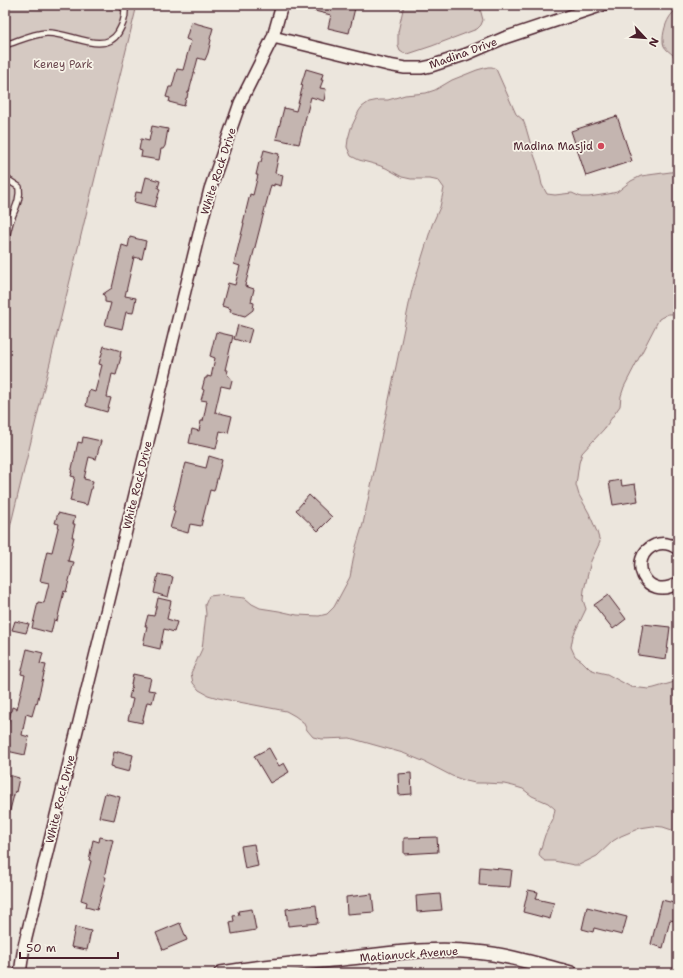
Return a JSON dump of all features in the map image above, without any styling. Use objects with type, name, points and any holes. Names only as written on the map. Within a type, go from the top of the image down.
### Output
[{"type":"street","name":"White Rock Drive","points":[[20,973],[26,939],[210,189],[240,103],[273,37],[282,5]]},
{"type":"street","name":"Madina Drive","points":[[273,37],[388,65],[406,68],[422,68],[446,61],[504,38],[603,5]]},
{"type":"street","points":[[678,549],[666,543],[653,546],[647,550],[643,556],[641,571],[649,584],[656,588],[664,589],[678,584]]},
{"type":"street","name":"Matianuck Avenue","points":[[221,973],[272,966],[426,951],[452,950],[503,955],[571,973]]},
{"type":"lane","points":[[5,45],[31,36],[46,33],[62,35],[90,42],[107,42],[117,36],[125,18],[125,10],[121,5]]},
{"type":"lane","points":[[5,178],[19,187],[20,192],[16,208],[7,231],[5,244]]},
{"type":"green space","name":"Keney Park","points":[[5,5],[137,5],[5,548]]},
{"type":"green space","points":[[404,5],[479,5],[483,20],[477,29],[408,54],[400,51],[398,46],[398,32]]},
{"type":"green space","points":[[678,8],[678,63],[674,56],[665,47],[663,40],[668,21],[671,15]]},
{"type":"green space","points":[[488,67],[496,69],[516,114],[523,120],[538,166],[542,185],[547,194],[555,195],[572,193],[581,197],[589,197],[608,194],[617,192],[631,181],[641,176],[678,171],[678,314],[668,314],[659,319],[624,387],[620,406],[604,429],[582,453],[579,463],[576,485],[600,542],[591,561],[584,590],[583,600],[586,609],[573,636],[571,647],[575,656],[590,669],[607,674],[631,687],[649,689],[678,681],[678,832],[663,827],[653,826],[640,828],[621,836],[613,841],[597,856],[579,865],[545,861],[541,858],[539,854],[545,835],[553,819],[555,809],[548,803],[532,796],[523,789],[504,784],[475,783],[466,781],[403,753],[350,738],[322,739],[313,737],[303,722],[286,711],[208,695],[199,690],[193,683],[191,673],[202,649],[206,614],[205,605],[209,596],[218,595],[245,598],[260,608],[297,615],[319,616],[327,614],[334,607],[350,577],[355,550],[363,524],[412,290],[432,225],[440,207],[444,188],[439,181],[402,177],[386,168],[351,156],[347,147],[348,139],[351,128],[359,111],[369,102],[388,100],[405,95],[426,93],[435,90],[452,80]]},
{"type":"building","points":[[306,5],[341,5],[355,8],[349,33],[328,28],[331,15],[306,9]]},
{"type":"building","points":[[191,22],[213,28],[208,53],[205,60],[198,58],[184,106],[169,102],[170,98],[166,97],[169,87],[172,87],[177,69],[183,70],[191,41],[186,39]]},
{"type":"building","points":[[306,69],[323,74],[321,80],[323,80],[320,88],[326,89],[324,101],[311,97],[299,144],[276,139],[284,108],[296,111]]},
{"type":"building","name":"Madina Masjid","points":[[617,116],[632,161],[586,176],[571,131]]},
{"type":"building","points":[[152,126],[168,129],[165,146],[161,149],[159,160],[141,157],[142,151],[139,150],[141,139],[149,141]]},
{"type":"building","points":[[264,150],[279,154],[275,173],[283,175],[281,186],[274,184],[274,186],[271,185],[245,286],[254,289],[251,302],[254,303],[253,310],[245,316],[230,312],[231,309],[222,306],[228,283],[235,285],[240,266],[234,264],[250,194],[253,195],[258,175],[256,175],[259,162],[261,162]]},
{"type":"building","points":[[146,177],[160,181],[158,188],[160,189],[155,207],[134,202],[136,192],[142,193]]},
{"type":"building","points":[[130,237],[146,241],[142,259],[134,257],[125,296],[136,298],[133,313],[126,312],[122,329],[105,325],[111,303],[105,302],[105,297],[103,294],[112,288],[122,245],[128,247]]},
{"type":"building","points":[[238,325],[252,329],[248,343],[234,339]]},
{"type":"building","points":[[216,332],[233,336],[225,370],[228,370],[227,374],[232,380],[230,388],[221,386],[215,412],[232,416],[228,433],[220,431],[216,449],[189,443],[192,429],[199,431],[201,421],[203,421],[207,401],[201,400],[204,390],[202,389],[205,378],[207,378],[207,376],[211,377],[215,358],[210,356]]},
{"type":"building","points":[[104,346],[121,351],[121,357],[116,375],[112,374],[107,397],[111,398],[107,412],[86,406],[89,390],[95,392],[102,365],[99,364]]},
{"type":"building","points":[[83,437],[101,441],[96,459],[89,457],[84,479],[93,481],[87,505],[70,501],[75,477],[71,476],[71,473],[78,442],[82,443]]},
{"type":"building","points":[[209,456],[222,460],[214,491],[210,490],[201,526],[190,524],[188,533],[170,528],[175,511],[173,510],[186,463],[206,468]]},
{"type":"building","points":[[621,480],[622,486],[635,484],[638,501],[613,505],[609,482]]},
{"type":"building","points":[[309,495],[332,517],[318,531],[296,510]]},
{"type":"building","points":[[58,513],[75,517],[72,537],[74,537],[68,561],[74,562],[66,592],[64,591],[57,621],[54,620],[51,633],[32,628],[38,602],[44,603],[49,583],[40,581],[47,551],[52,552],[59,524],[55,523]]},
{"type":"building","points":[[158,574],[173,577],[168,597],[154,593]]},
{"type":"building","points":[[608,595],[626,619],[613,629],[594,605]]},
{"type":"building","points":[[158,598],[171,601],[167,619],[177,622],[174,632],[164,629],[160,649],[143,645],[148,615],[154,616]]},
{"type":"building","points":[[15,621],[29,624],[26,633],[12,630]]},
{"type":"building","points":[[643,624],[670,627],[666,659],[638,655]]},
{"type":"building","points":[[27,649],[43,653],[40,664],[46,665],[37,703],[36,702],[32,716],[26,714],[22,735],[29,737],[25,755],[7,751],[9,744],[5,744],[5,736],[12,707],[17,709],[25,675],[21,674]]},
{"type":"building","points":[[133,674],[151,678],[148,690],[155,691],[152,703],[147,702],[142,723],[128,720],[133,699],[129,698]]},
{"type":"building","points":[[269,748],[279,766],[284,763],[289,772],[270,783],[254,756]]},
{"type":"building","points":[[118,751],[133,755],[129,772],[111,766],[114,752],[118,753]]},
{"type":"building","points":[[411,773],[412,794],[399,795],[398,774]]},
{"type":"building","points":[[5,774],[19,778],[9,814],[5,813]]},
{"type":"building","points":[[105,793],[120,797],[114,820],[99,817]]},
{"type":"building","points":[[100,837],[113,840],[104,877],[106,877],[97,910],[86,907],[87,902],[81,900],[91,861],[89,860],[93,840],[99,842]]},
{"type":"building","points":[[437,837],[438,852],[404,854],[404,838]]},
{"type":"building","points":[[254,844],[258,866],[245,869],[241,846]]},
{"type":"building","points":[[480,867],[512,870],[510,887],[479,885]]},
{"type":"building","points":[[528,890],[538,892],[536,899],[554,903],[550,919],[523,912]]},
{"type":"building","points":[[372,894],[374,912],[347,914],[346,897]]},
{"type":"building","points":[[440,894],[442,910],[417,912],[416,896]]},
{"type":"building","points":[[662,900],[678,904],[674,921],[670,920],[663,948],[651,944]]},
{"type":"building","points":[[316,905],[318,923],[288,926],[286,909]]},
{"type":"building","points":[[587,907],[627,917],[622,935],[594,928],[593,932],[582,929]]},
{"type":"building","points":[[252,909],[256,930],[232,934],[230,922],[234,921],[233,916],[239,915],[238,911]]},
{"type":"building","points":[[180,923],[187,940],[163,950],[156,933]]},
{"type":"building","points":[[75,927],[91,931],[87,950],[71,947]]},
{"type":"place","name":"Madina Masjid","points":[[601,146]]}]
